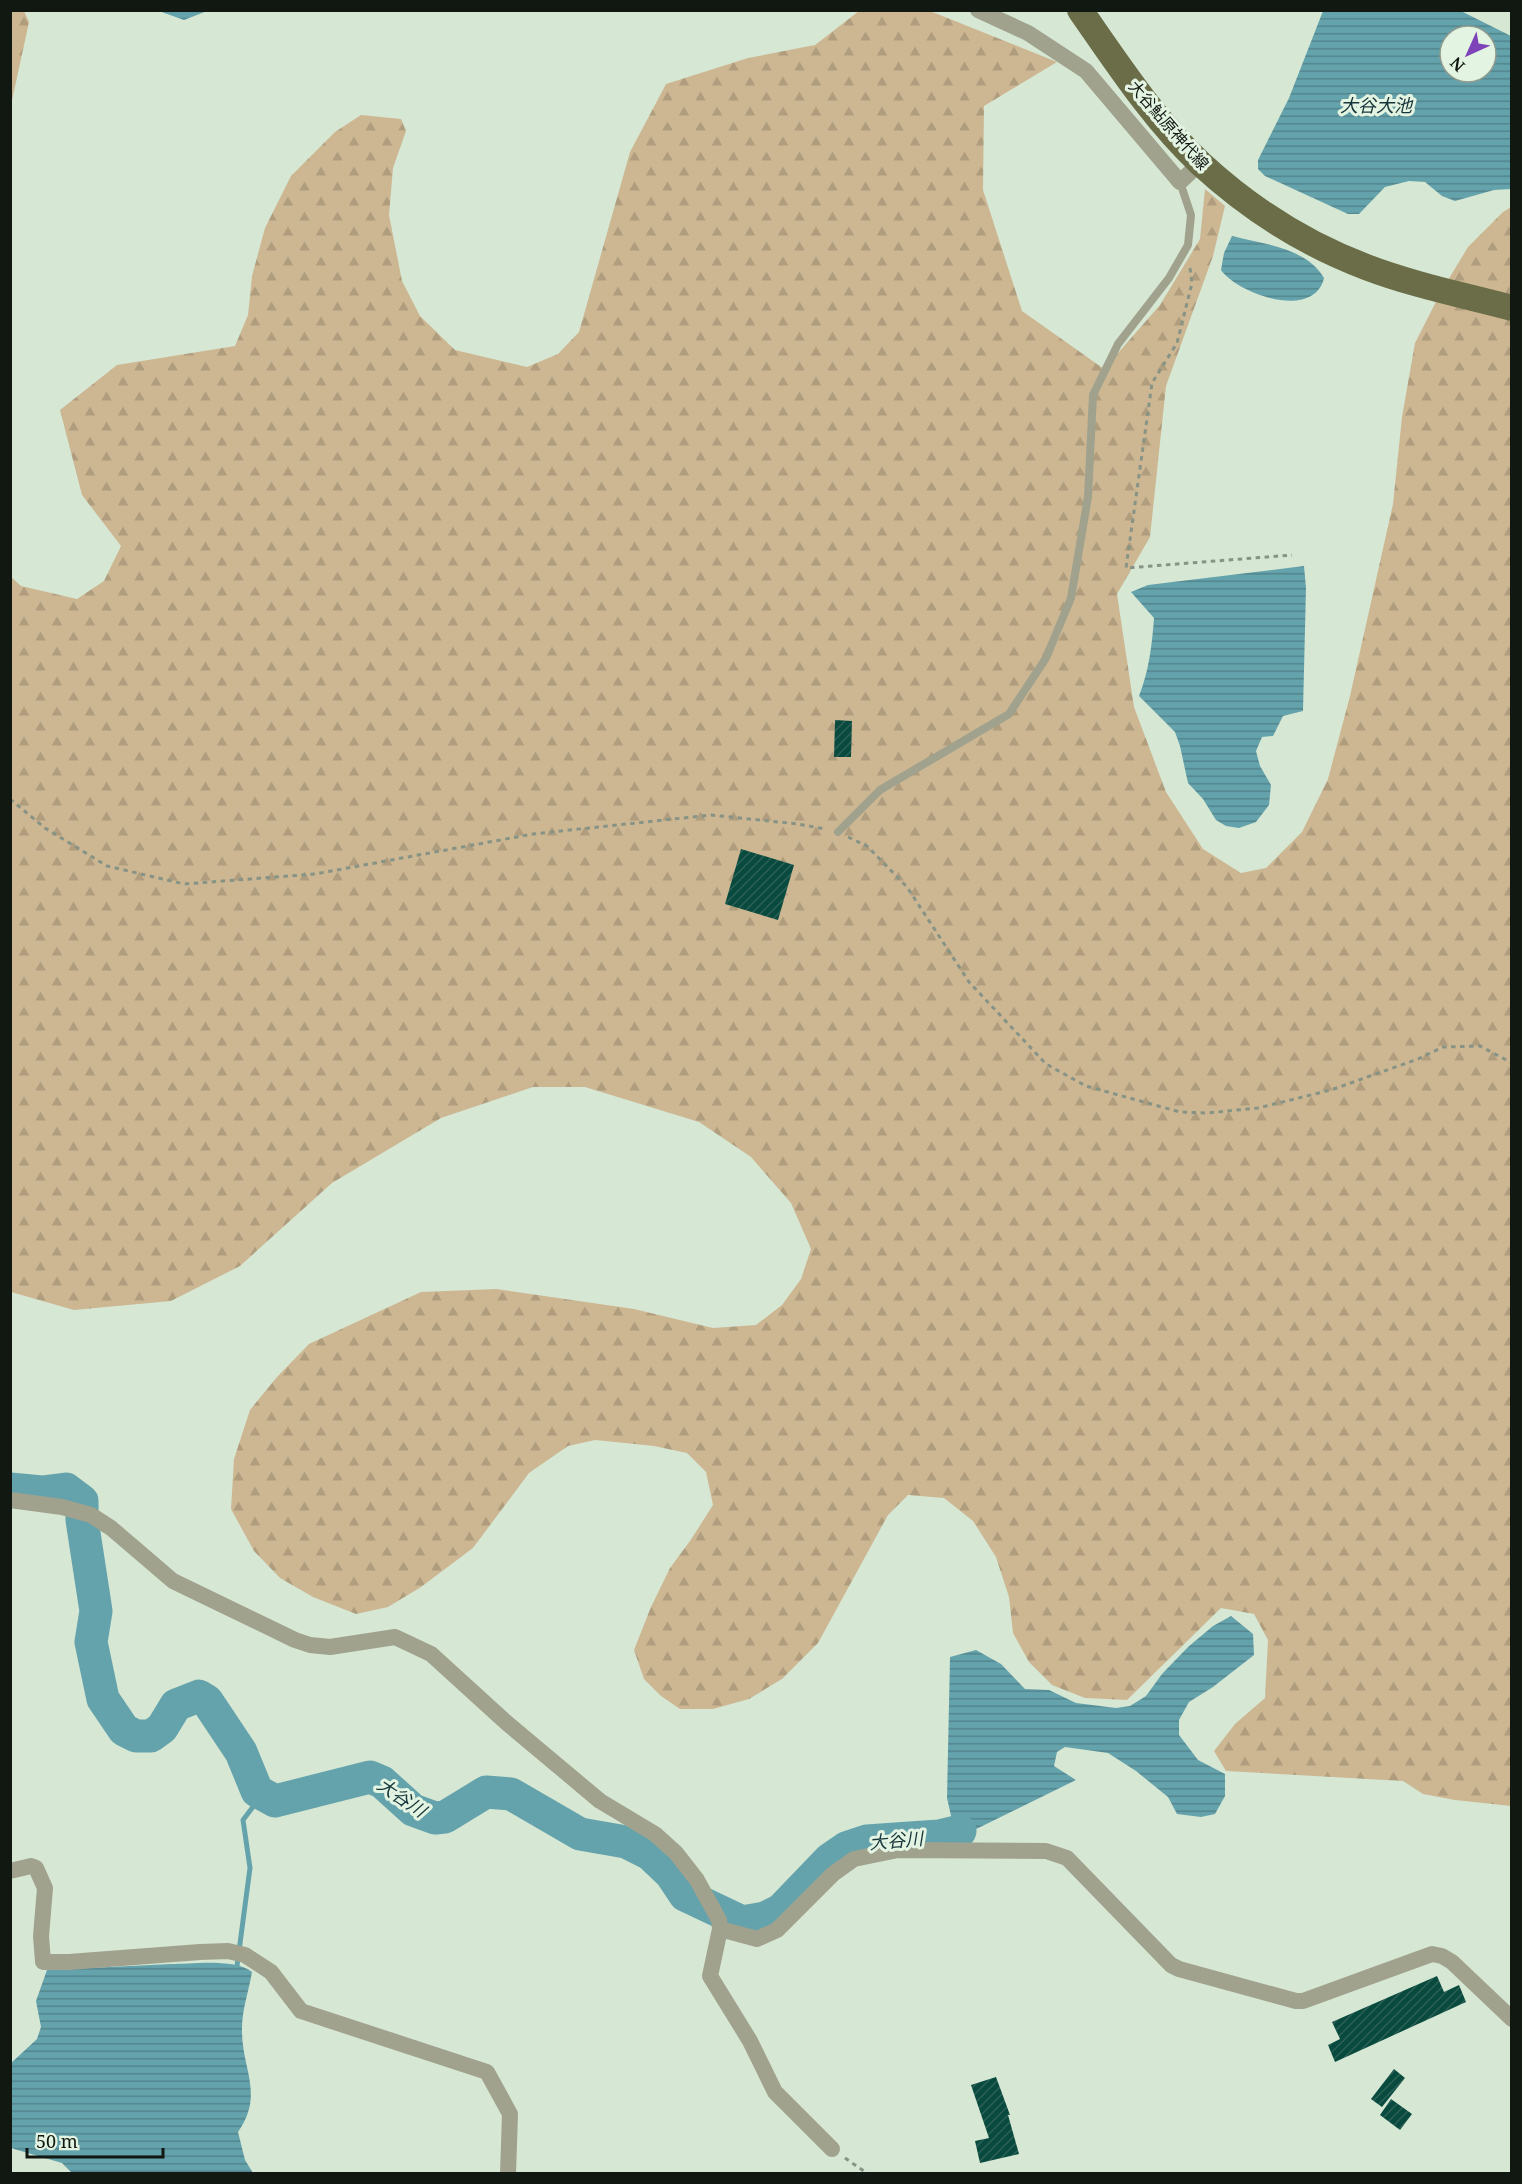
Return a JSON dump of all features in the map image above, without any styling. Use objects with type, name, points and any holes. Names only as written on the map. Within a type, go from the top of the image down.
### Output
[{"type":"main road","name":"大谷鮎原神代線","points":[[1080,10],[1130,82],[1200,163],[1266,216],[1291,233],[1346,259],[1411,281],[1512,308]]},
{"type":"street","points":[[978,10],[1028,33],[1086,71],[1180,182],[1200,163]]},
{"type":"street","points":[[10,1500],[62,1507],[91,1515],[111,1528],[173,1581],[295,1640],[330,1647],[395,1637],[431,1654],[508,1724],[592,1795],[655,1834],[676,1853],[697,1880],[719,1920],[720,1929],[710,1976],[750,2041],[775,2092],[832,2149]]},
{"type":"street","points":[[720,1929],[758,1939],[777,1930],[833,1874],[854,1859],[898,1850],[1046,1851],[1067,1858],[1171,1965],[1179,1969],[1303,2001],[1432,1954],[1442,1956],[1452,1962],[1512,2019]]},
{"type":"street","points":[[10,1871],[31,1866],[36,1868],[45,1888],[41,1936],[43,1962],[200,1952],[228,1952],[245,1955],[271,1972],[301,2011],[487,2072],[510,2114],[508,2174]]},
{"type":"lane","points":[[838,832],[880,790],[1009,714],[1046,658],[1071,598],[1088,497],[1093,395],[1118,344],[1168,278],[1188,245],[1191,214],[1180,182]]},
{"type":"path","points":[[1188,245],[1192,283],[1178,343],[1152,383],[1126,568],[1292,555]]},
{"type":"path","points":[[10,800],[45,828],[107,866],[184,884],[315,874],[533,834],[711,815],[798,824],[838,832],[867,846],[908,887],[969,982],[1046,1064],[1086,1086],[1180,1112],[1207,1113],[1258,1108],[1331,1090],[1418,1059],[1443,1047],[1480,1046],[1512,1062]]},
{"type":"path","points":[[832,2149],[868,2174]]},
{"type":"green space","points":[[11,10],[24,11],[29,22],[11,105]]},
{"type":"green space","points":[[859,11],[930,11],[1057,62],[984,106],[983,190],[1022,311],[1104,369],[1160,305],[1200,239],[1205,189],[1225,206],[1213,256],[1166,386],[1150,537],[1117,594],[1134,707],[1166,792],[1203,849],[1241,873],[1266,868],[1302,832],[1328,779],[1350,696],[1393,504],[1402,417],[1415,343],[1442,290],[1468,247],[1511,207],[1511,1806],[1423,1794],[1403,1781],[1226,1771],[1214,1751],[1235,1724],[1265,1698],[1268,1640],[1254,1614],[1221,1608],[1127,1700],[1085,1698],[1052,1685],[1029,1662],[1013,1633],[1009,1597],[996,1557],[973,1521],[944,1498],[908,1495],[888,1515],[818,1643],[782,1679],[749,1699],[713,1709],[680,1709],[661,1696],[644,1679],[634,1650],[670,1568],[713,1505],[706,1472],[687,1453],[654,1446],[595,1440],[568,1446],[529,1473],[473,1548],[421,1587],[388,1607],[356,1614],[313,1597],[280,1578],[254,1551],[231,1509],[234,1459],[250,1410],[277,1377],[309,1344],[421,1292],[496,1289],[634,1309],[713,1328],[756,1325],[782,1305],[801,1279],[811,1249],[791,1203],[751,1157],[699,1122],[585,1087],[533,1087],[441,1118],[332,1183],[240,1266],[171,1301],[74,1310],[11,1292],[10,576],[21,586],[77,599],[104,581],[121,546],[82,495],[60,410],[117,365],[235,346],[248,315],[252,276],[265,228],[291,176],[335,132],[361,115],[401,119],[406,131],[393,168],[389,215],[402,281],[420,316],[455,350],[527,367],[558,354],[579,332],[630,152],[666,84],[748,58],[815,45]]},
{"type":"water","points":[[159,11],[207,11],[184,20]]},
{"type":"water","name":"大谷大池","points":[[1323,11],[1461,11],[1487,24],[1438,24],[1438,84],[1498,84],[1498,30],[1511,36],[1511,189],[1494,190],[1455,201],[1442,196],[1425,182],[1409,181],[1385,187],[1359,214],[1348,214],[1265,176],[1258,169],[1258,160],[1289,98]]},
{"type":"water","points":[[1232,236],[1283,249],[1307,260],[1324,278],[1317,291],[1306,298],[1291,301],[1275,299],[1258,294],[1230,279],[1221,270],[1224,253]]},
{"type":"water","points":[[1304,566],[1306,588],[1303,711],[1283,716],[1273,736],[1262,737],[1256,751],[1260,766],[1271,785],[1269,805],[1256,822],[1239,828],[1226,826],[1216,820],[1203,799],[1188,783],[1175,732],[1139,696],[1150,658],[1154,618],[1131,592],[1148,585]]},
{"type":"water","points":[[1231,1616],[1253,1634],[1254,1655],[1213,1687],[1189,1702],[1179,1720],[1179,1735],[1198,1760],[1225,1774],[1225,1796],[1215,1814],[1201,1817],[1177,1814],[1168,1797],[1136,1771],[1108,1753],[1065,1747],[1057,1752],[1054,1766],[1076,1780],[964,1835],[952,1820],[947,1798],[950,1657],[976,1650],[1001,1664],[1025,1689],[1049,1690],[1076,1703],[1116,1708],[1130,1706],[1146,1696],[1162,1674],[1188,1647],[1213,1626]]},
{"type":"water","points":[[225,1963],[252,1972],[242,2021],[243,2043],[250,2081],[250,2105],[238,2132],[245,2160],[253,2173],[72,2173],[62,2163],[10,2147],[10,2064],[37,2039],[41,2027],[36,2001],[47,1970]]},
{"type":"building","points":[[835,720],[852,721],[851,757],[834,757]]},
{"type":"building","points":[[741,849],[794,865],[778,920],[725,904]]},
{"type":"building","points":[[1437,1976],[1444,1992],[1459,1985],[1466,2002],[1335,2062],[1328,2045],[1340,2039],[1332,2022]]},
{"type":"building","points":[[1394,2069],[1405,2078],[1382,2107],[1371,2099]]},
{"type":"building","points":[[996,2077],[1010,2115],[1008,2115],[1019,2154],[980,2163],[975,2141],[989,2138],[971,2085]]},
{"type":"building","points":[[1391,2099],[1412,2114],[1400,2130],[1380,2115]]},
{"type":"waterway","name":"大谷川","points":[[10,1489],[42,1492],[66,1489],[82,1501],[82,1520],[96,1611],[91,1642],[103,1699],[124,1730],[136,1736],[151,1736],[162,1728],[176,1705],[199,1696],[207,1701],[241,1752],[257,1791],[275,1801],[370,1777],[382,1782],[413,1810],[435,1818],[445,1817],[486,1792],[511,1794],[580,1834],[626,1842],[650,1854],[671,1874],[685,1895],[742,1922],[765,1918],[781,1910],[830,1859],[846,1848],[867,1841],[939,1836],[960,1831]]},
{"type":"waterway","points":[[237,1966],[250,1868],[243,1820],[262,1795]]}]
